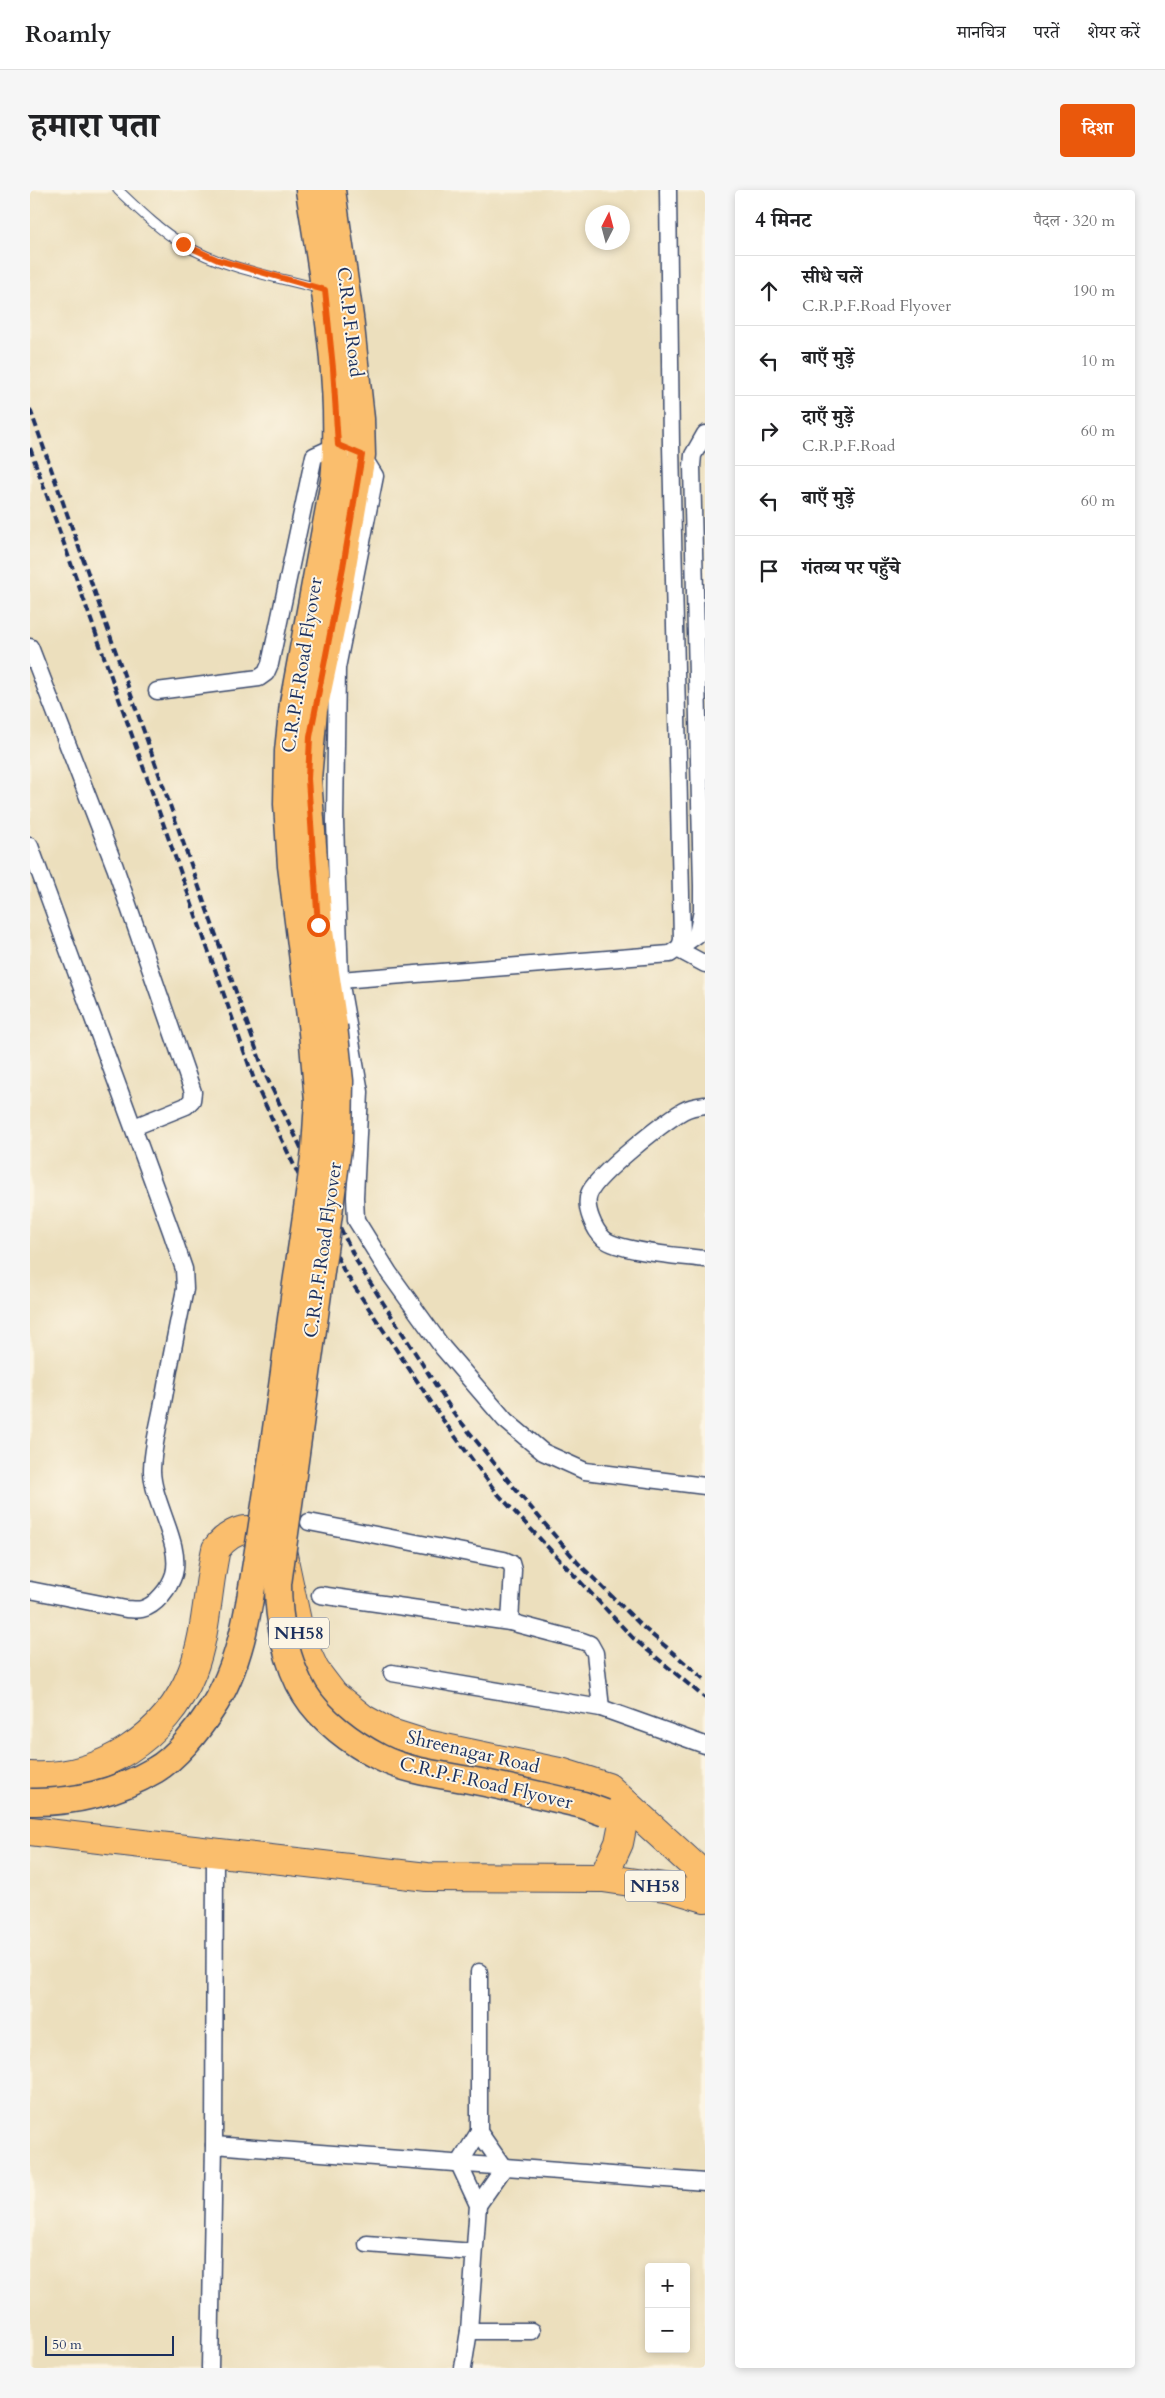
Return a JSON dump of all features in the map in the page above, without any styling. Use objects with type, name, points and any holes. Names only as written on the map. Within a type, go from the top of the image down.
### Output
[{"type":"highway","name":"Shreenagar Road","points":[[30,1776],[73,1774],[96,1766],[118,1756],[159,1726],[181,1696],[193,1671],[202,1632],[216,1549],[224,1538],[237,1531],[248,1530],[269,1535],[276,1542],[283,1555],[301,1640],[315,1670],[334,1695],[364,1719],[388,1732],[426,1744],[554,1770],[608,1787],[705,1876]]},
{"type":"highway","points":[[603,1878],[619,1843],[614,1818]]},
{"type":"highway","name":"NH58","points":[[30,1831],[427,1877],[603,1878],[670,1888],[705,1898]]},
{"type":"main road","name":"C.R.P.F.Road","points":[[309,190],[325,290],[338,445]]},
{"type":"main road","name":"C.R.P.F.Road","points":[[332,190],[351,326],[361,420],[362,455]]},
{"type":"main road","name":"C.R.P.F.Road Flyover","points":[[30,1802],[82,1798],[118,1787],[156,1770],[189,1740],[212,1708],[227,1680],[241,1638],[253,1581],[271,1469],[315,1149],[318,1101],[312,1032],[291,866],[287,804],[288,751],[293,703],[334,481],[338,445]]},
{"type":"main road","name":"C.R.P.F.Road Flyover","points":[[362,455],[343,567],[314,710],[308,779],[318,925],[340,1081],[339,1132],[278,1584],[278,1604],[287,1647],[304,1694],[324,1718],[354,1742],[380,1758],[419,1770],[583,1805],[614,1818]]},
{"type":"main road","points":[[614,1818],[655,1830]]},
{"type":"street","points":[[668,190],[671,445],[682,940],[679,950]]},
{"type":"street","points":[[340,980],[670,954],[679,950],[697,934],[700,926],[703,886],[702,757],[692,466],[693,455],[703,440]]},
{"type":"street","points":[[157,691],[259,678],[266,673],[270,664],[314,456],[338,445],[362,455],[375,476],[337,668],[335,821],[340,980],[360,1092],[355,1197],[356,1220],[389,1273],[432,1333],[504,1420],[543,1452],[585,1472],[705,1486]]},
{"type":"street","points":[[30,647],[115,867],[193,1092],[192,1100],[186,1106],[134,1127]]},
{"type":"street","points":[[30,846],[134,1127],[184,1269],[185,1289],[168,1373],[152,1471],[159,1505],[176,1559],[174,1575],[166,1590],[153,1603],[142,1609],[126,1608],[30,1590]]},
{"type":"street","points":[[679,950],[705,964]]},
{"type":"street","points":[[705,1105],[683,1111],[644,1141],[596,1183],[588,1195],[587,1206],[597,1230],[604,1239],[617,1246],[705,1259]]},
{"type":"street","points":[[309,1522],[504,1560],[511,1563],[513,1570],[510,1622]]},
{"type":"street","points":[[320,1595],[510,1622],[590,1644],[595,1653],[601,1708]]},
{"type":"street","points":[[392,1673],[601,1708],[705,1745]]},
{"type":"street","points":[[210,2368],[214,2145],[214,1853]]},
{"type":"street","points":[[459,2164],[479,2132],[479,1972]]},
{"type":"street","points":[[479,2132],[504,2168]]},
{"type":"street","points":[[214,2145],[705,2182]]},
{"type":"street","points":[[459,2164],[478,2205],[469,2331],[463,2368]]},
{"type":"street","points":[[478,2205],[504,2168]]},
{"type":"street","points":[[367,2244],[474,2252]]},
{"type":"street","points":[[469,2331],[532,2331]]},
{"type":"lane","points":[[118,190],[146,216],[183,244],[218,260],[325,290]]},
{"type":"railway","points":[[30,409],[265,1074],[357,1262],[453,1412],[511,1484],[578,1563],[644,1628],[705,1680]]},
{"type":"railway","points":[[30,448],[256,1085],[344,1271],[443,1420],[496,1492],[633,1638],[705,1698]]},
{"type":"route","points":[[183,244],[218,260],[325,290],[338,445],[362,455],[336,606],[310,737],[308,779],[318,925]]}]
